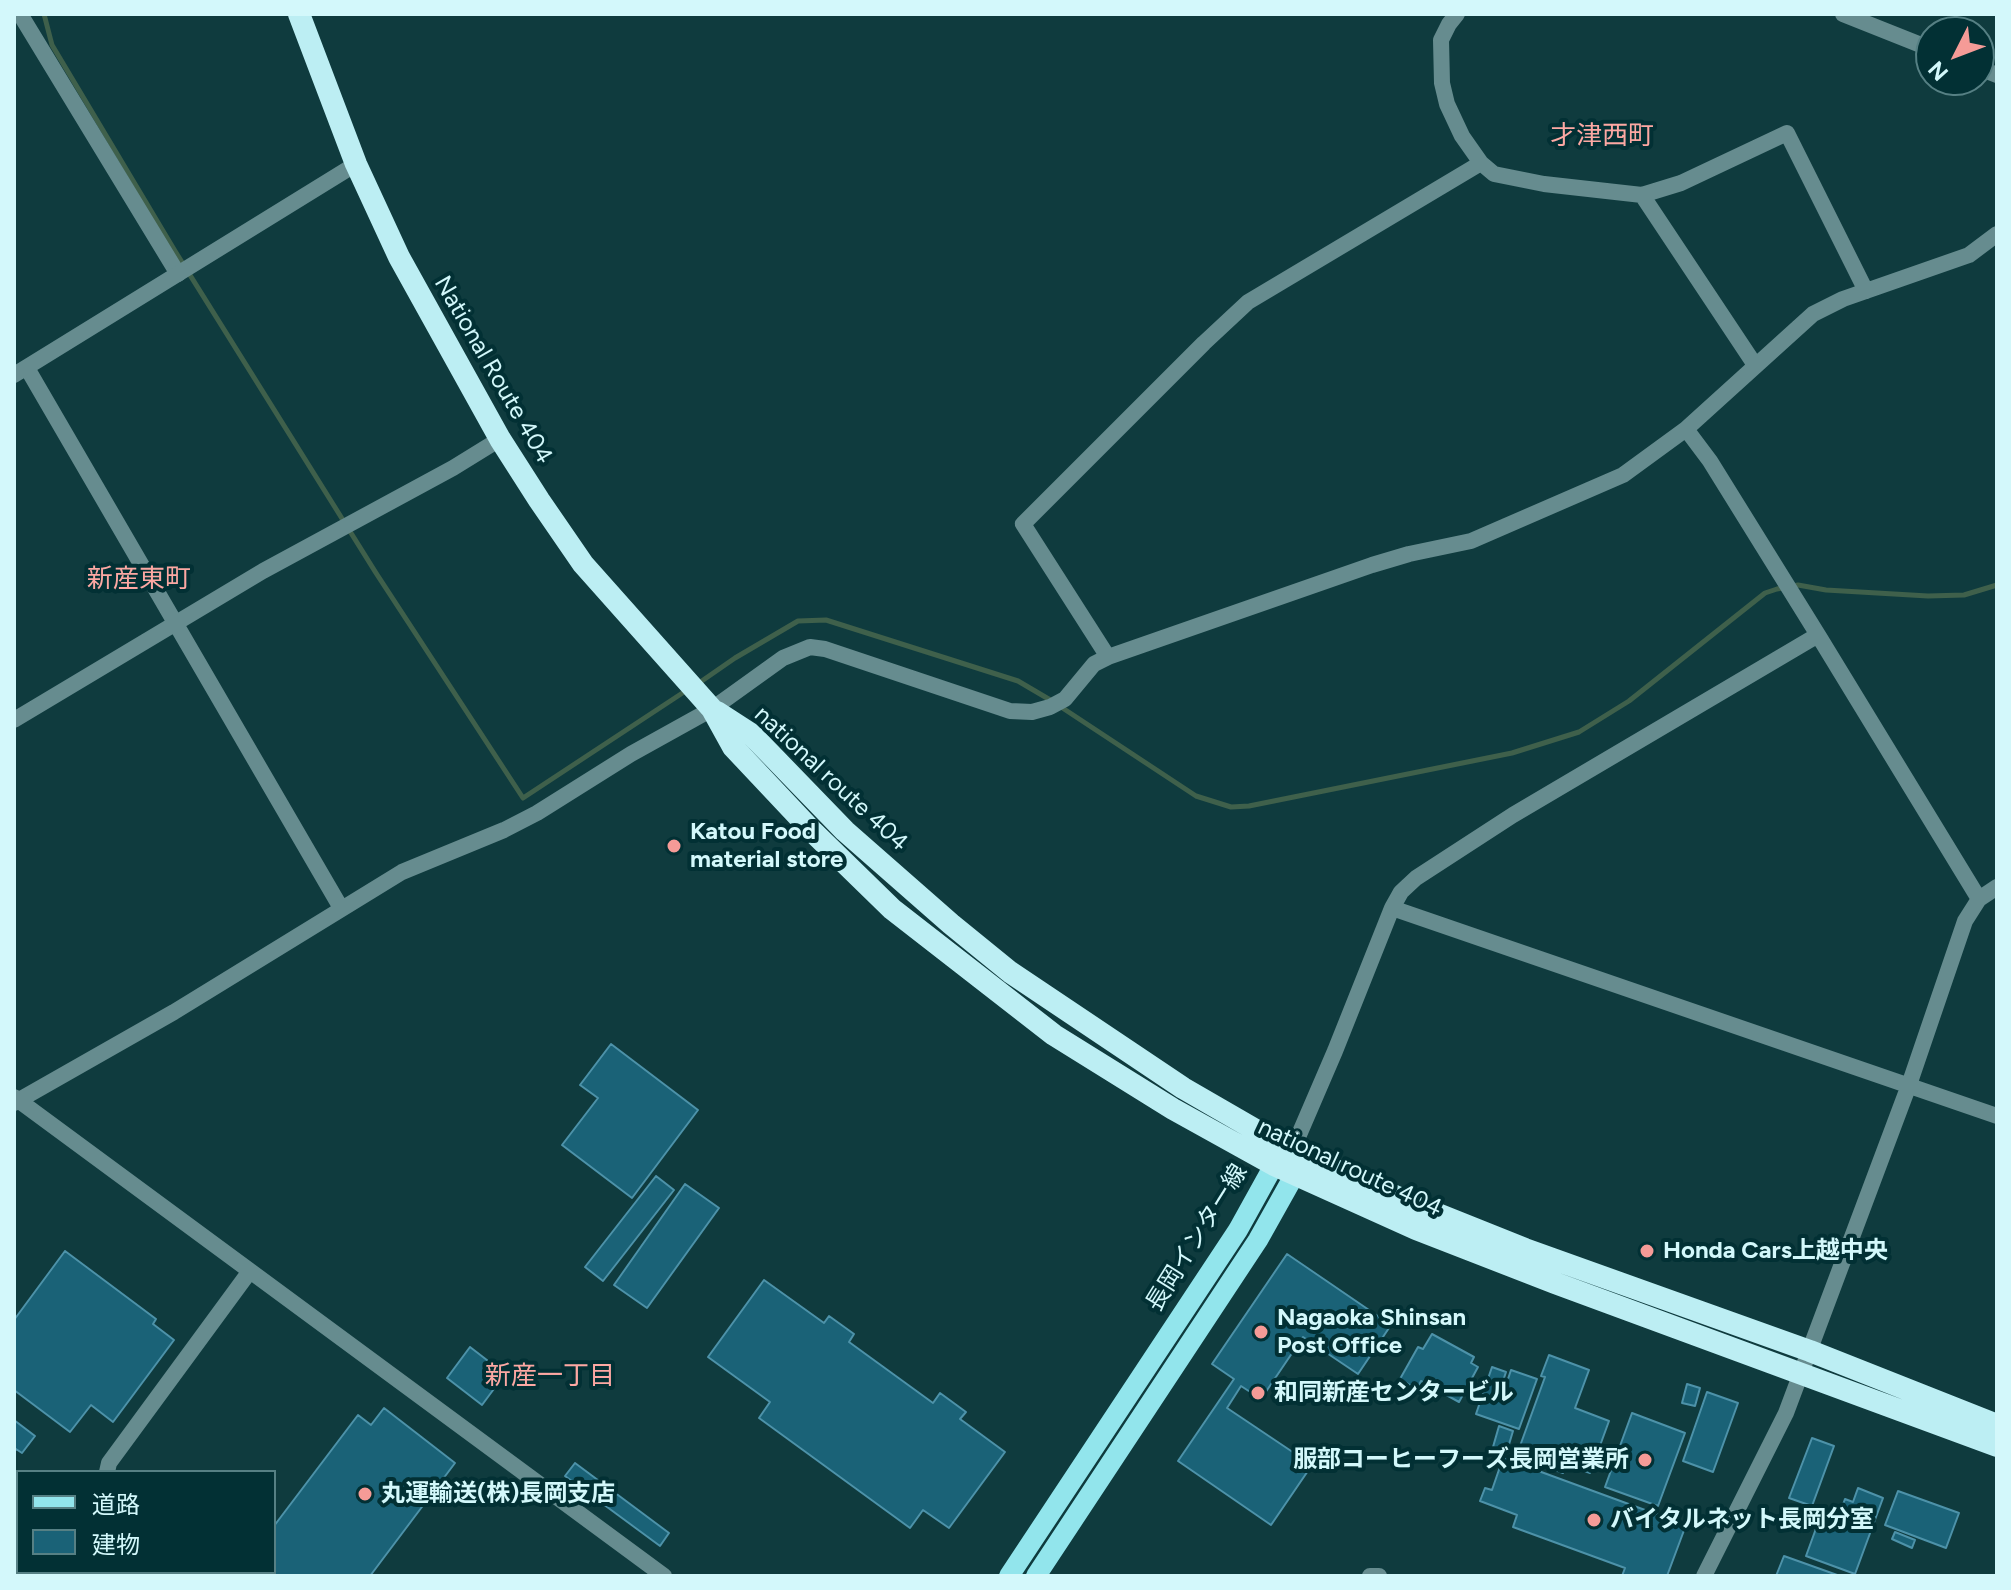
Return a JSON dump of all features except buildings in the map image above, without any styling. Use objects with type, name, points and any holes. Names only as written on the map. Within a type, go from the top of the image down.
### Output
[{"type":"highway","name":"National Route 404","points":[[299,14],[356,164],[399,257],[500,439],[583,564],[712,709]]},
{"type":"highway","name":"national route 404","points":[[712,709],[751,734],[845,831],[1010,972],[1183,1088],[1292,1151],[1525,1249],[1810,1351],[1997,1425]]},
{"type":"highway","name":"national route 404","points":[[712,709],[733,747],[813,832],[892,909],[1054,1035],[1173,1109],[1274,1165],[1416,1229],[1997,1446]]},
{"type":"main road","name":"長岡インター線","points":[[1009,1576],[1238,1230],[1274,1165],[1292,1151]]},
{"type":"main road","points":[[1292,1151],[1295,1174]]},
{"type":"main road","name":"長岡インター線","points":[[1036,1576],[1258,1240],[1295,1174]]},
{"type":"street","points":[[20,14],[178,274]]},
{"type":"street","points":[[1457,14],[1441,40],[1442,83],[1447,104],[1462,136],[1481,163],[1494,174],[1516,180],[1642,195],[1681,183],[1787,133],[1866,291]]},
{"type":"street","points":[[1843,14],[1915,43]]},
{"type":"street","points":[[1108,657],[1023,524],[1248,302],[1481,163]]},
{"type":"street","points":[[341,908],[175,626],[20,372],[356,164]]},
{"type":"street","points":[[1642,195],[1755,365]]},
{"type":"street","points":[[664,1576],[16,1100],[174,1012],[423,861],[504,830],[537,813],[631,754],[712,709],[783,658],[810,647],[825,649],[1010,711],[1032,712],[1065,699],[1094,664],[1108,657],[1372,565],[1471,541],[1623,475],[1686,429],[1813,314],[1866,291],[1969,255],[1997,234]]},
{"type":"street","points":[[1686,429],[1710,461],[1979,899]]},
{"type":"street","points":[[14,720],[263,571],[453,468],[500,439]]},
{"type":"street","points":[[1292,1151],[1401,892],[1416,878],[1513,815],[1818,635]]},
{"type":"street","points":[[1704,1576],[1786,1413],[1909,1085],[1965,921],[1979,899],[1997,887]]},
{"type":"street","points":[[1392,908],[1997,1116]]},
{"type":"street","points":[[107,1470],[109,1463],[250,1271]]},
{"type":"street","points":[[1370,1576],[1379,1576]]},
{"type":"waterway","points":[[44,14],[52,45],[175,251],[376,573],[523,798],[687,690]]},
{"type":"waterway","points":[[1061,707],[1196,796],[1231,807],[1249,806],[1512,753],[1579,732],[1629,701],[1765,593],[1777,589],[1798,585],[1826,590],[1928,596],[1964,595],[1997,585]]},
{"type":"waterway","points":[[696,685],[798,621],[826,620],[1018,681],[1052,701]]},
{"type":"place","name":"Katou Food material store","points":[[674,846]]},
{"type":"place","name":"Honda Cars上越中央","points":[[1647,1251]]},
{"type":"place","name":"Nagaoka Shinsan Post Office","points":[[1261,1332]]},
{"type":"place","name":"和同新産センタービル","points":[[1258,1393]]},
{"type":"place","name":"服部コーヒーフーズ長岡営業所","points":[[1645,1460]]},
{"type":"place","name":"丸運輸送(株)長岡支店","points":[[365,1494]]},
{"type":"place","name":"バイタルネット長岡分室","points":[[1594,1520]]},
{"type":"district","name":"才津西町","points":[[1602,136]]},
{"type":"district","name":"新産東町","points":[[139,579]]},
{"type":"district","name":"新産一丁目","points":[[550,1376]]}]
